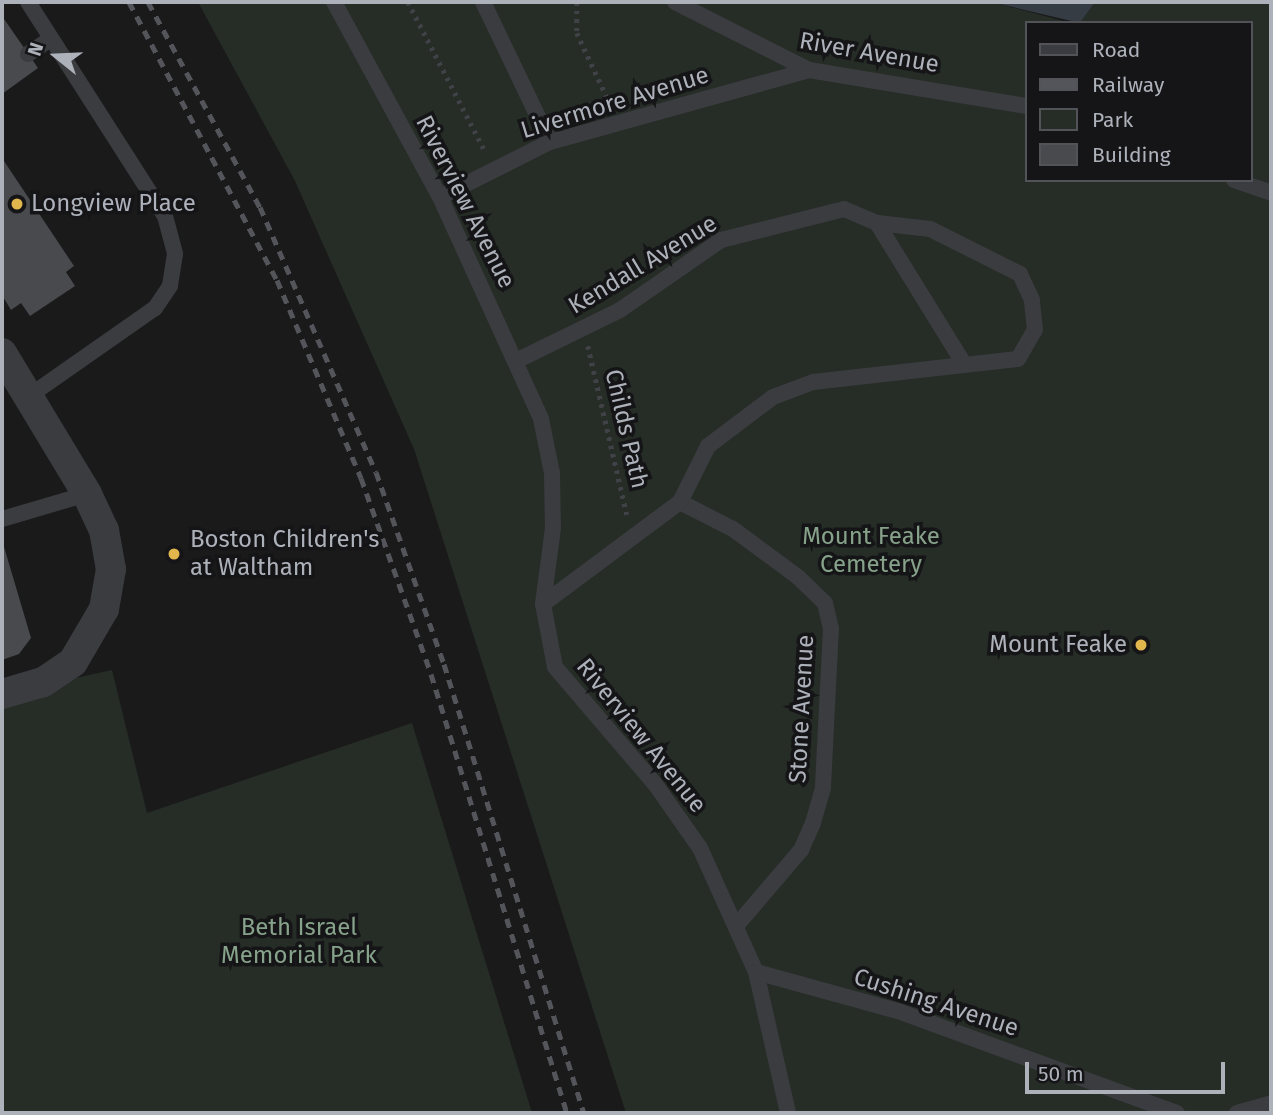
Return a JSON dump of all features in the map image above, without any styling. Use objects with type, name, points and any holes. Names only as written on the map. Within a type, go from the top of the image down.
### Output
[{"type":"street","points":[[2,353],[32,394],[87,494],[104,530],[111,569],[93,634],[61,672],[2,694]]},
{"type":"lane","points":[[28,2],[49,40],[164,216],[175,263],[170,286],[155,308],[32,394]]},
{"type":"lane","name":"Riverview Avenue","points":[[334,2],[440,197],[518,360],[541,419],[552,473],[553,528],[543,604],[555,667],[682,819],[757,972],[788,1113]]},
{"type":"lane","points":[[483,2],[550,142]]},
{"type":"lane","name":"River Avenue","points":[[675,2],[809,70],[1024,106]]},
{"type":"lane","points":[[28,54],[49,40]]},
{"type":"lane","name":"Livermore Avenue","points":[[440,197],[493,167],[550,142],[809,70]]},
{"type":"lane","points":[[1240,182],[1271,193]]},
{"type":"lane","name":"Kendall Avenue","points":[[518,360],[581,331],[721,240],[832,210],[877,223],[930,229],[1020,274],[1032,300],[1035,330],[1018,359],[964,364]]},
{"type":"lane","points":[[543,604],[680,502],[708,446],[773,397],[813,382],[964,364],[877,223]]},
{"type":"lane","points":[[2,519],[87,494]]},
{"type":"lane","name":"Stone Avenue","points":[[680,502],[733,530],[798,577],[825,603],[831,628],[822,788],[813,823],[801,849],[736,926]]},
{"type":"lane","name":"Cushing Avenue","points":[[757,972],[898,1011],[1177,1113]]},
{"type":"lane","points":[[1237,1113],[1271,1103]]},
{"type":"path","points":[[408,2],[493,167]]},
{"type":"path","points":[[577,2],[577,33],[619,123]]},
{"type":"path","name":"Childs Path","points":[[581,331],[614,440],[632,536]]},
{"type":"green space","name":"Mount Feake Cemetery","points":[[198,2],[991,2],[1063,21],[1024,21],[1024,182],[1252,182],[1252,21],[1081,21],[1095,2],[1271,2],[1271,1113],[626,1113],[414,449],[295,181]]},
{"type":"green space","name":"Beth Israel Memorial Park","points":[[112,670],[147,813],[412,723],[532,1113],[2,1113],[2,694]]},
{"type":"shaded area","points":[[991,2],[1095,2],[1081,21]]},
{"type":"building","points":[[2,16],[38,68],[2,94]]},
{"type":"building","name":"Longview Place","points":[[2,158],[74,266],[66,272],[75,286],[30,316],[21,303],[11,310],[2,295]]},
{"type":"building","points":[[2,540],[31,638],[19,654],[2,660]]},
{"type":"railway","points":[[129,2],[277,280],[361,478],[431,674],[567,1113]]},
{"type":"railway","points":[[148,2],[260,207],[376,472],[444,664],[584,1113]]},
{"type":"place","name":"Longview Place","points":[[17,204]]},
{"type":"place","name":"Boston Children's at Waltham","points":[[174,554]]},
{"type":"place","name":"Mount Feake","points":[[1141,645]]}]
